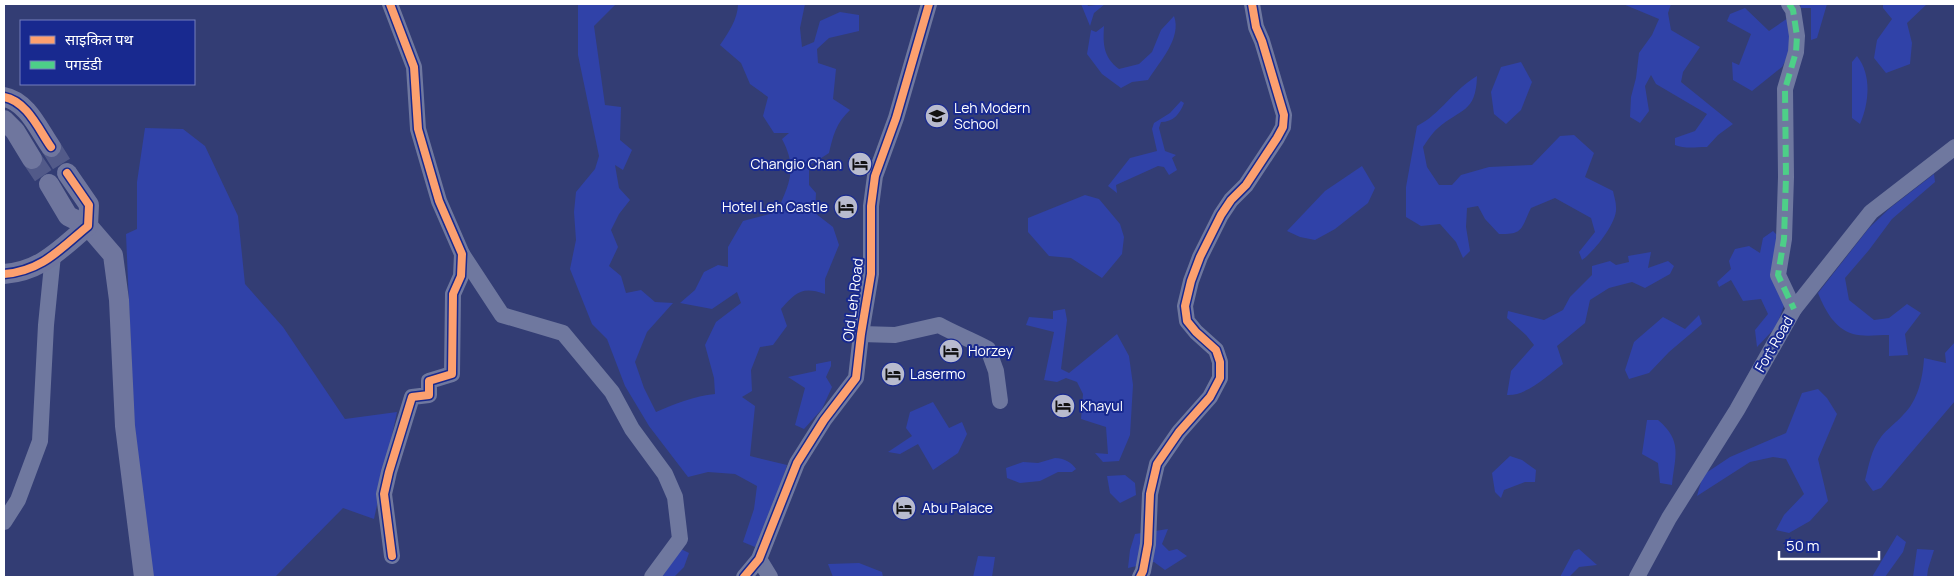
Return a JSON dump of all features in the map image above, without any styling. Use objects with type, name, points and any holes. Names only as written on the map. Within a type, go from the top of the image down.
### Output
[{"type":"main road","points":[[4,97],[20,106],[33,119],[51,147]]},
{"type":"main road","points":[[4,120],[15,131],[32,159]]},
{"type":"main road","points":[[4,274],[33,269],[88,226],[89,205],[67,173]]},
{"type":"main road","points":[[49,184],[68,216],[88,226],[113,254],[119,300],[125,426],[144,577]]},
{"type":"street","points":[[390,4],[414,68],[418,130],[440,201],[462,254],[502,315],[563,333],[612,392],[632,429],[665,474],[675,497],[680,539],[652,577]]},
{"type":"street","name":"Old Leh Road","points":[[744,577],[759,559],[797,463],[824,420],[856,378],[871,274],[871,206],[875,176],[896,118],[929,4]]},
{"type":"street","points":[[1140,577],[1143,571],[1148,544],[1150,494],[1157,464],[1179,432],[1210,397],[1220,378],[1220,362],[1216,350],[1187,321],[1185,306],[1191,281],[1200,257],[1221,215],[1246,185],[1283,127],[1284,115],[1262,41],[1256,28],[1252,4]]},
{"type":"street","points":[[1789,4],[1793,10],[1797,36],[1796,52],[1785,89],[1786,177],[1784,239],[1778,275],[1794,309]]},
{"type":"street","name":"Fort Road","points":[[1637,577],[1669,518],[1737,410],[1794,309],[1871,212],[1955,147]]},
{"type":"street","points":[[392,556],[384,494],[389,472],[412,397],[429,394],[429,382],[452,374],[453,294],[461,276],[462,254]]},
{"type":"street","points":[[4,522],[18,500],[40,440],[46,325],[53,255]]},
{"type":"street","points":[[861,334],[895,335],[939,325],[952,333],[968,338],[988,349],[996,371],[1000,401]]},
{"type":"street","points":[[759,559],[770,577]]},
{"type":"shaded area","points":[[578,4],[616,4],[594,26],[605,105],[621,107],[620,140],[632,150],[623,170],[615,165],[619,188],[630,200],[619,214],[611,230],[618,247],[609,266],[621,276],[626,293],[641,290],[655,302],[673,303],[647,332],[635,362],[644,388],[656,412],[692,398],[715,394],[714,378],[705,345],[716,322],[741,303],[737,292],[712,309],[680,303],[695,290],[704,272],[718,265],[728,267],[728,247],[743,221],[777,212],[790,176],[790,159],[782,139],[789,133],[774,133],[763,116],[768,97],[750,84],[741,63],[720,45],[734,20],[738,4],[805,4],[800,28],[802,47],[814,42],[820,21],[840,12],[859,15],[859,31],[829,38],[817,49],[818,63],[836,69],[833,99],[850,110],[838,125],[829,153],[809,166],[809,185],[816,193],[815,213],[833,227],[839,245],[825,279],[825,294],[811,291],[800,292],[791,298],[781,309],[787,326],[773,345],[760,347],[751,370],[752,391],[742,397],[755,406],[750,456],[787,465],[773,510],[755,547],[743,542],[754,509],[757,486],[735,474],[708,472],[688,477],[649,426],[625,386],[607,339],[592,324],[570,269],[576,240],[574,212],[576,192],[595,169],[599,156],[578,55]]},
{"type":"shaded area","points":[[1081,4],[1087,4],[1088,6],[1105,4],[1094,13],[1090,26]]},
{"type":"shaded area","points":[[1623,4],[1671,4],[1668,13],[1671,30],[1700,47],[1683,72],[1681,82],[1733,124],[1718,135],[1707,147],[1675,145],[1675,138],[1695,131],[1707,114],[1656,84],[1651,75],[1645,86],[1649,111],[1640,123],[1630,117],[1631,97],[1636,78],[1639,53],[1652,35],[1659,19]]},
{"type":"shaded area","points":[[1800,4],[1827,4],[1817,38],[1811,40],[1811,8],[1801,8]]},
{"type":"shaded area","points":[[1883,4],[1927,4],[1907,23],[1912,43],[1910,64],[1886,73],[1874,58],[1877,40],[1892,19],[1883,8]]},
{"type":"shaded area","points":[[1745,8],[1769,31],[1788,18],[1791,51],[1782,67],[1752,91],[1733,80],[1732,62],[1739,65],[1751,34],[1727,21],[1730,14]]},
{"type":"shaded area","points":[[1174,16],[1176,24],[1172,41],[1164,57],[1148,80],[1132,82],[1121,88],[1102,74],[1087,54],[1091,30],[1096,32],[1104,26],[1105,50],[1110,60],[1119,69],[1139,64],[1152,52],[1161,30]]},
{"type":"shaded area","points":[[1857,56],[1865,72],[1868,89],[1860,124],[1852,118],[1852,62]]},
{"type":"shaded area","points":[[1521,62],[1532,82],[1521,110],[1506,124],[1494,114],[1491,92],[1501,67]]},
{"type":"shaded area","points":[[1477,76],[1474,97],[1470,103],[1436,130],[1423,147],[1427,167],[1439,185],[1452,185],[1461,175],[1489,167],[1532,165],[1560,136],[1574,135],[1594,153],[1585,177],[1613,191],[1616,205],[1616,213],[1609,228],[1599,244],[1582,260],[1579,252],[1595,232],[1591,218],[1555,198],[1531,208],[1521,229],[1507,234],[1499,234],[1485,219],[1478,206],[1467,208],[1466,227],[1470,251],[1463,258],[1456,242],[1440,224],[1421,226],[1406,217],[1406,187],[1417,126],[1433,115],[1461,88]]},
{"type":"shaded area","points":[[1181,101],[1184,103],[1178,114],[1169,121],[1161,122],[1159,128],[1165,151],[1176,155],[1172,158],[1177,170],[1169,175],[1164,167],[1158,166],[1116,185],[1117,193],[1108,186],[1130,158],[1157,151],[1152,129],[1154,123],[1170,113]]},
{"type":"shaded area","points":[[145,128],[183,129],[205,146],[238,216],[245,284],[283,327],[345,419],[397,412],[374,519],[343,508],[275,577],[152,577],[134,421],[126,234],[137,229],[137,182]]},
{"type":"shaded area","points":[[1362,166],[1375,188],[1368,203],[1335,229],[1315,240],[1300,237],[1287,231],[1325,191]]},
{"type":"shaded area","points":[[1934,174],[1935,182],[1892,219],[1845,278],[1849,300],[1874,320],[1889,318],[1907,304],[1921,313],[1905,334],[1908,355],[1889,356],[1889,335],[1861,335],[1846,331],[1831,318],[1818,293],[1869,228],[1890,208]]},
{"type":"shaded area","points":[[1085,195],[1099,199],[1120,224],[1124,237],[1122,254],[1102,278],[1071,258],[1049,256],[1028,232],[1028,218]]},
{"type":"shaded area","points":[[1773,231],[1779,237],[1785,303],[1776,327],[1757,347],[1755,330],[1768,314],[1761,299],[1743,301],[1731,280],[1719,287],[1717,282],[1731,269],[1729,261],[1735,249],[1749,246],[1760,253],[1763,238]]},
{"type":"shaded area","points":[[1651,252],[1648,268],[1668,261],[1674,266],[1670,274],[1645,288],[1632,282],[1609,288],[1590,300],[1585,323],[1557,346],[1563,364],[1530,389],[1507,395],[1511,371],[1534,345],[1507,318],[1508,311],[1544,320],[1563,310],[1570,297],[1592,275],[1592,266],[1610,261],[1616,265],[1629,262],[1628,256]]},
{"type":"shaded area","points":[[1065,309],[1067,320],[1061,369],[1069,373],[1117,334],[1129,356],[1133,385],[1130,435],[1119,461],[1103,462],[1095,453],[1108,454],[1106,427],[1081,419],[1083,394],[1077,382],[1066,378],[1057,382],[1044,380],[1054,332],[1026,325],[1029,317],[1053,319],[1053,311]]},
{"type":"shaded area","points":[[1699,315],[1702,324],[1669,352],[1649,373],[1629,379],[1625,370],[1634,342],[1663,317],[1685,329]]},
{"type":"shaded area","points":[[1955,342],[1955,401],[1881,488],[1873,491],[1865,480],[1875,447],[1883,434],[1908,409],[1916,396],[1921,381],[1924,358],[1946,363],[1945,353]]},
{"type":"shaded area","points":[[831,361],[826,377],[832,387],[822,409],[804,429],[795,425],[805,388],[788,377],[816,371],[816,364]]},
{"type":"shaded area","points":[[1818,389],[1827,398],[1837,414],[1818,459],[1828,501],[1810,521],[1789,533],[1776,530],[1784,515],[1804,494],[1786,459],[1773,457],[1750,462],[1697,496],[1703,475],[1730,457],[1786,433],[1802,393]]},
{"type":"shaded area","points":[[933,402],[949,428],[962,422],[967,434],[958,453],[933,470],[918,444],[900,454],[888,452],[912,436],[906,428],[910,412]]},
{"type":"shaded area","points":[[1647,420],[1658,420],[1666,428],[1674,442],[1676,450],[1672,485],[1660,483],[1658,463],[1642,454]]},
{"type":"shaded area","points":[[1510,456],[1522,460],[1536,470],[1535,482],[1525,482],[1504,490],[1501,498],[1495,492],[1492,473]]},
{"type":"shaded area","points":[[1055,458],[1067,461],[1076,469],[1072,472],[1058,472],[1040,481],[1020,483],[1007,478],[1006,468],[1023,462],[1038,463]]},
{"type":"shaded area","points":[[1125,475],[1135,483],[1136,495],[1120,503],[1110,493],[1107,476]]},
{"type":"shaded area","points":[[1168,529],[1162,544],[1169,551],[1177,549],[1187,556],[1165,570],[1154,562],[1128,568],[1130,550],[1135,534]]},
{"type":"shaded area","points":[[1897,535],[1906,542],[1903,552],[1885,577],[1872,577]]},
{"type":"shaded area","points":[[681,549],[689,553],[684,567],[674,577],[662,577]]},
{"type":"shaded area","points":[[1579,549],[1597,565],[1579,567],[1569,577],[1560,577],[1574,551]]},
{"type":"shaded area","points":[[1917,549],[1934,550],[1927,577],[1913,577]]},
{"type":"shaded area","points":[[978,556],[995,557],[992,577],[973,577]]},
{"type":"shaded area","points":[[859,563],[882,572],[883,577],[833,577],[828,564]]},
{"type":"tunnel","points":[[51,147],[67,173]]},
{"type":"tunnel","points":[[32,159],[49,184]]},
{"type":"marked path","points":[[1789,4],[1793,10],[1797,36],[1796,52],[1785,89],[1786,177],[1784,239],[1778,275],[1794,309]]},
{"type":"cycle path","points":[[390,4],[414,67],[418,129],[439,201],[462,254],[461,276],[453,294],[452,374],[429,381],[429,395],[412,397],[389,472],[384,494],[392,556]]},
{"type":"cycle path","points":[[744,577],[759,559],[797,463],[824,420],[856,378],[871,274],[871,206],[875,176],[896,118],[929,4]]},
{"type":"cycle path","points":[[1140,577],[1143,571],[1148,544],[1150,494],[1157,464],[1179,432],[1210,397],[1220,378],[1220,362],[1216,350],[1187,321],[1185,306],[1191,281],[1200,257],[1221,215],[1231,200],[1246,185],[1283,127],[1284,115],[1256,27],[1252,4]]},
{"type":"cycle path","points":[[4,97],[19,104],[26,110],[51,147]]},
{"type":"cycle path","points":[[4,274],[17,272],[40,264],[59,251],[88,226],[89,205],[67,173]]},
{"type":"place","name":"Leh Modern School","points":[[937,116]]},
{"type":"place","name":"Changio Chan","points":[[860,164]]},
{"type":"place","name":"Hotel Leh Castle","points":[[846,207]]},
{"type":"place","name":"Horzey","points":[[951,351]]},
{"type":"place","name":"Lasermo","points":[[893,374]]},
{"type":"place","name":"Khayul","points":[[1063,406]]},
{"type":"place","name":"Abu Palace","points":[[904,508]]}]
